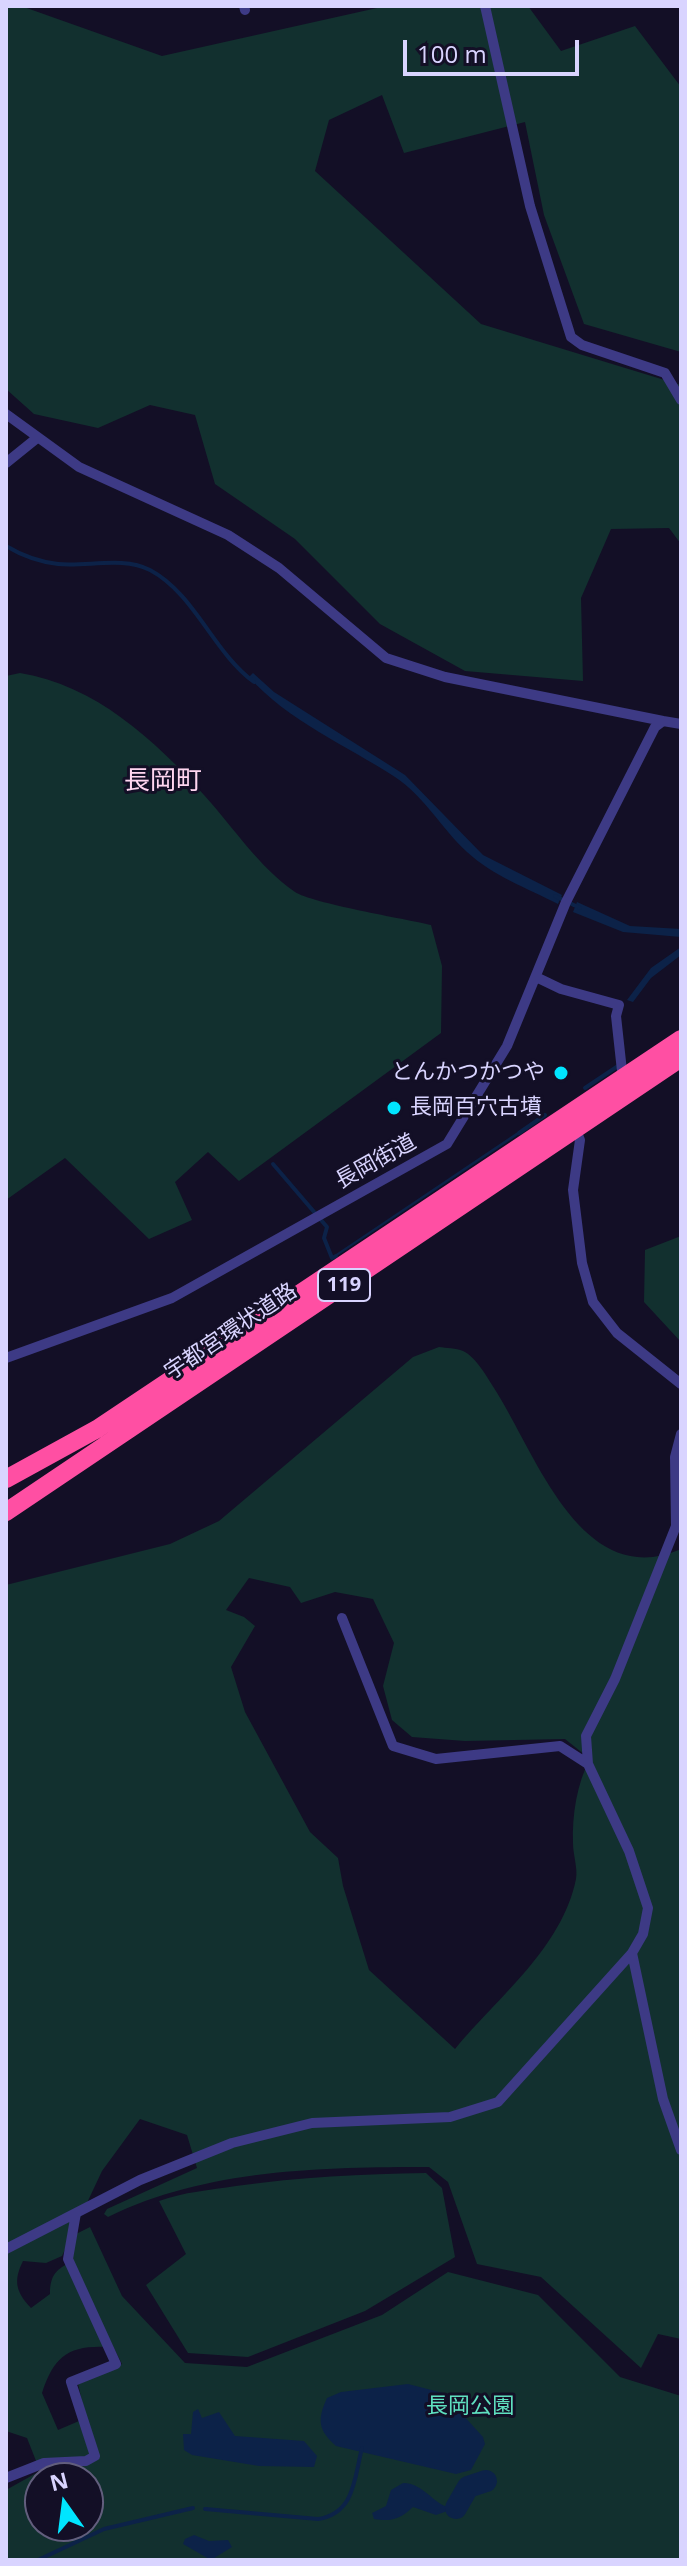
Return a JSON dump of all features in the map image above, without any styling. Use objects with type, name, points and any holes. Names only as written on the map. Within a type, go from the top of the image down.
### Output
[{"type":"highway","name":"宇都宮環状道路","points":[[6,1512],[99,1439],[626,1085],[681,1039]]},
{"type":"highway","name":"宇都宮環状道路","points":[[626,1085],[681,1058]]},
{"type":"highway","name":"宇都宮環状道路","points":[[6,1479],[99,1439]]},
{"type":"highway","name":"119","points":[[6,1487],[99,1439]]},
{"type":"highway","name":"119","points":[[6,1504],[99,1439]]},
{"type":"street","points":[[485,6],[530,206],[571,337],[582,345],[665,373],[681,400]]},
{"type":"street","points":[[6,414],[37,438],[107,482],[228,535],[279,568],[396,662],[445,677],[681,724]]},
{"type":"street","points":[[6,463],[37,438]]},
{"type":"street","name":"長岡街道","points":[[6,1358],[172,1298],[447,1144],[461,1126],[507,1046],[566,902],[655,727],[663,721]]},
{"type":"street","points":[[536,977],[561,989],[619,1005],[616,1016],[626,1085]]},
{"type":"street","points":[[572,1122],[580,1140],[573,1190],[582,1263],[593,1302],[617,1333],[681,1384]]},
{"type":"street","points":[[6,2249],[140,2180],[232,2143],[312,2123],[450,2117],[498,2102],[632,1953],[643,1934],[648,1908],[629,1851],[588,1764],[586,1736],[615,1679],[678,1526],[675,1457],[681,1434]]},
{"type":"street","points":[[342,1618],[393,1746],[436,1759],[560,1746],[588,1764]]},
{"type":"street","points":[[632,1953],[663,2099],[681,2150]]},
{"type":"street","points":[[6,2478],[44,2463],[86,2461],[95,2456],[71,2382],[116,2364],[68,2259],[76,2213]]},
{"type":"green space","points":[[6,6],[21,6],[162,56],[386,6],[528,6],[561,51],[635,26],[681,87],[681,352],[584,324],[544,215],[525,122],[404,153],[382,95],[329,120],[315,171],[481,324],[681,385],[681,544],[669,528],[611,529],[581,598],[583,681],[465,671],[380,624],[295,539],[215,484],[195,415],[150,405],[98,428],[34,414],[6,389]]},
{"type":"green space","points":[[20,673],[74,689],[144,735],[185,774],[258,859],[295,892],[338,906],[431,925],[442,966],[441,1033],[239,1181],[208,1152],[175,1182],[192,1220],[149,1239],[65,1158],[6,1200],[6,676]]},
{"type":"green space","points":[[681,1236],[681,1342],[644,1302],[645,1250]]},
{"type":"green space","name":"長岡公園","points":[[439,1347],[468,1354],[481,1368],[545,1479],[589,1535],[616,1552],[646,1557],[681,1549],[681,2339],[658,2334],[641,2368],[541,2277],[477,2264],[448,2182],[429,2167],[306,2170],[224,2180],[145,2201],[108,2217],[104,2214],[107,2209],[197,2168],[187,2135],[140,2119],[102,2171],[62,2256],[46,2263],[23,2261],[18,2275],[22,2297],[31,2308],[50,2294],[54,2275],[69,2263],[108,2347],[73,2351],[65,2355],[52,2370],[42,2393],[58,2430],[86,2418],[78,2384],[122,2364],[71,2263],[76,2234],[90,2227],[122,2296],[185,2363],[247,2367],[382,2315],[448,2272],[538,2295],[620,2377],[681,2396],[681,2560],[6,2560],[6,2490],[24,2480],[24,2542],[104,2542],[104,2462],[36,2462],[27,2438],[6,2431],[6,1585],[170,1544],[219,1521],[413,1357]],"holes":[[[249,1578],[290,1587],[301,1603],[335,1592],[373,1599],[394,1643],[383,1686],[392,1720],[412,1737],[465,1741],[565,1739],[590,1759],[575,1810],[573,1843],[576,1879],[569,1904],[543,1949],[455,2049],[369,1970],[343,1886],[338,1858],[310,1832],[245,1712],[231,1667],[255,1626],[244,1617],[226,1610]]]},
{"type":"green space","points":[[426,2173],[442,2188],[455,2257],[365,2311],[248,2357],[188,2353],[146,2285],[186,2254],[159,2201],[178,2195],[284,2180]]},
{"type":"water","points":[[253,673],[274,692],[405,775],[483,855],[562,895],[558,904],[499,875],[477,860],[405,785],[281,707],[249,677]]},
{"type":"water","points":[[577,902],[630,926],[681,929],[681,937],[623,932],[573,912]]},
{"type":"water","points":[[681,947],[681,955],[651,978],[633,1002],[627,1000],[651,968]]},
{"type":"water","points":[[522,1129],[524,1131],[334,1258],[333,1256]]},
{"type":"water","points":[[408,2384],[443,2393],[483,2437],[485,2444],[471,2470],[456,2474],[336,2446],[323,2430],[321,2419],[327,2398],[341,2392]]},
{"type":"water","points":[[198,2409],[202,2418],[219,2412],[235,2436],[304,2441],[317,2456],[314,2467],[259,2466],[192,2455],[184,2450],[183,2434],[191,2434],[193,2412]]},
{"type":"water","points":[[403,2483],[418,2487],[449,2508],[456,2508],[436,2515],[413,2507],[395,2519],[374,2519],[372,2513],[386,2506],[391,2490]]},
{"type":"water","points":[[194,2535],[209,2541],[228,2540],[232,2547],[211,2560],[183,2544],[185,2539]]},
{"type":"waterway","points":[[6,546],[31,558],[52,563],[117,563],[150,570],[179,593],[227,655],[254,682]]},
{"type":"waterway","points":[[555,896],[580,908]]},
{"type":"waterway","points":[[585,1088],[621,1064]]},
{"type":"waterway","points":[[519,1133],[545,1115]]},
{"type":"waterway","points":[[273,1164],[327,1227],[324,1238],[332,1258],[336,1256]]},
{"type":"waterway","points":[[205,2509],[318,2519],[330,2515],[339,2510],[351,2493],[362,2448]]},
{"type":"waterway","points":[[456,2508],[468,2487],[486,2481]]},
{"type":"waterway","points":[[38,2560],[104,2529],[193,2508]]},
{"type":"place","name":"とんかつかつや","points":[[561,1073]]},
{"type":"place","name":"長岡百穴古墳","points":[[394,1108]]},
{"type":"district","name":"長岡町","points":[[163,782]]}]
